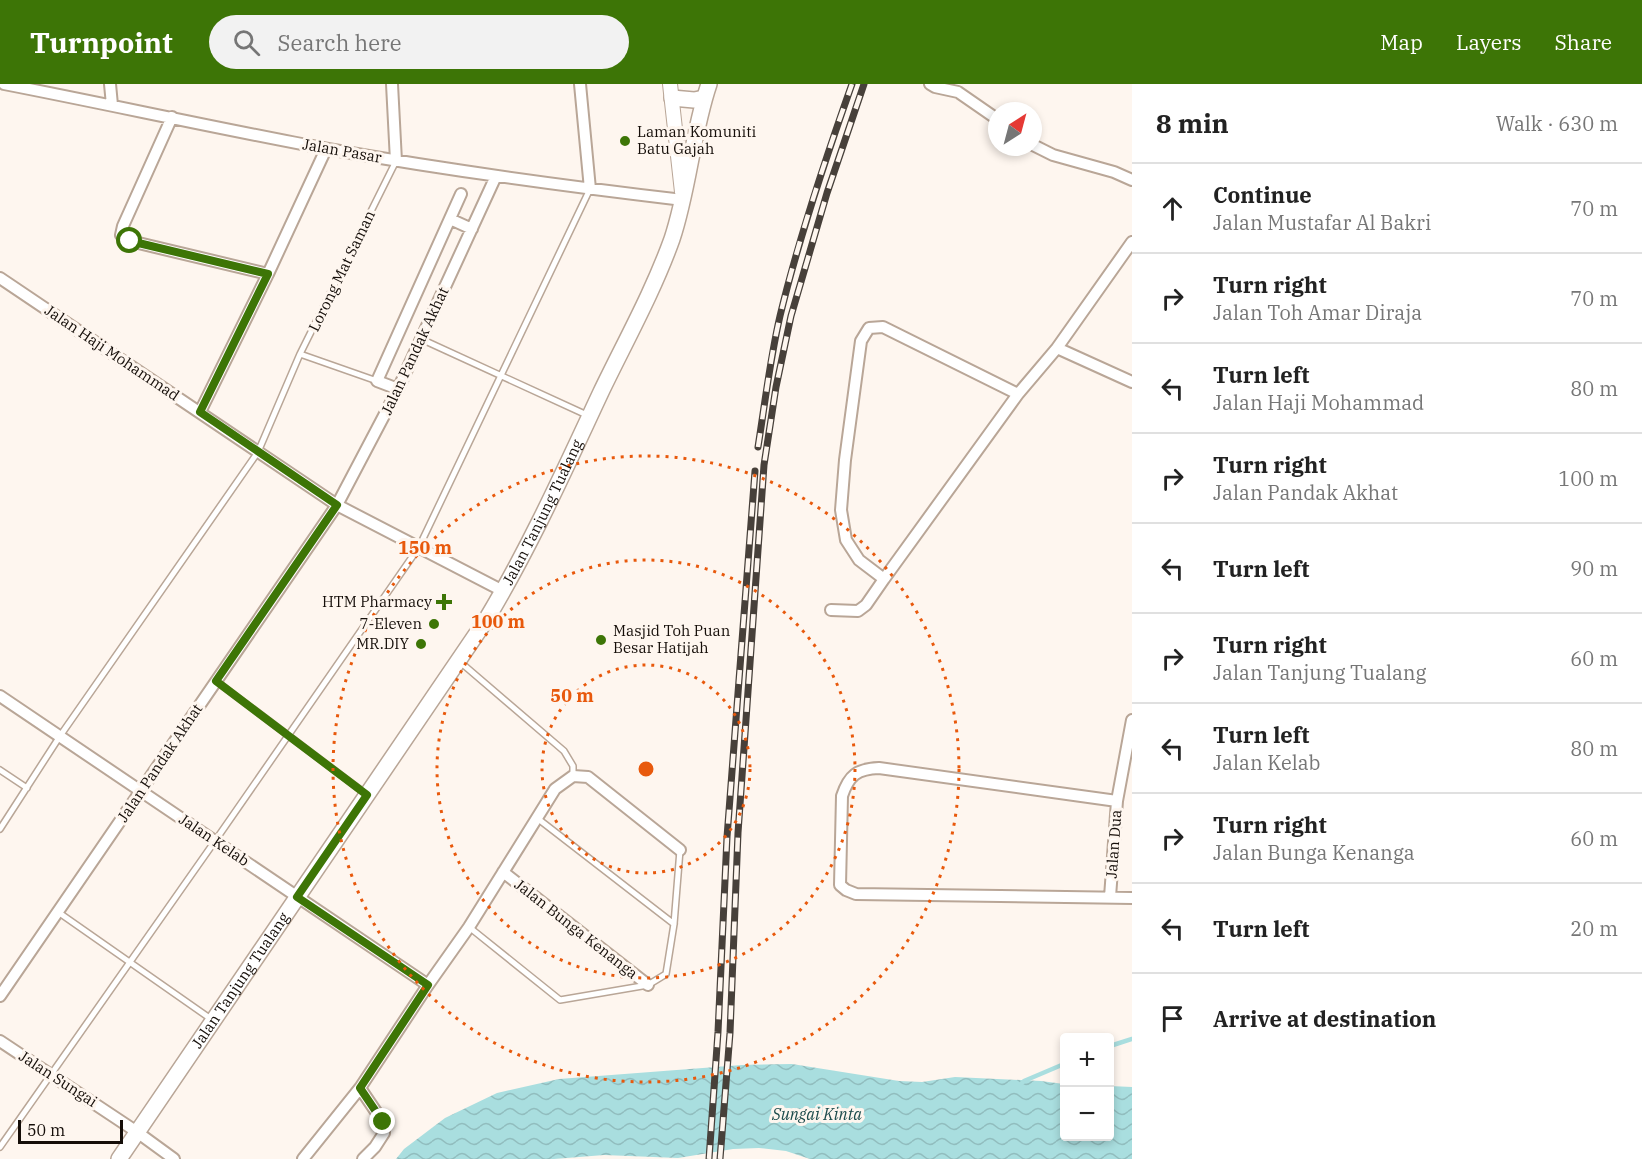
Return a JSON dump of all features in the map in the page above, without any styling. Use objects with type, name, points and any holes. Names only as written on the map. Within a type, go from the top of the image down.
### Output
[{"type":"main road","points":[[671,91],[694,100],[707,91]]},
{"type":"main road","name":"Jalan Tanjung Tualang","points":[[119,1159],[486,620],[503,591],[590,417],[661,265],[683,200],[707,91]]},
{"type":"street","name":"Jalan Pasar","points":[[3,84],[396,161],[683,200]]},
{"type":"street","points":[[110,84],[112,105]]},
{"type":"street","name":"Lorong Mat Saman","points":[[392,84],[396,161]]},
{"type":"street","points":[[580,84],[590,189]]},
{"type":"street","points":[[930,84],[935,87],[958,88],[988,112]]},
{"type":"street","points":[[671,91],[683,200]]},
{"type":"street","points":[[172,117],[121,235],[130,241],[268,274]]},
{"type":"street","points":[[200,412],[268,274],[326,148]]},
{"type":"street","points":[[1042,150],[1132,180]]},
{"type":"street","name":"Jalan Pandak Akhat","points":[[0,996],[337,505],[398,389],[496,176]]},
{"type":"street","points":[[398,389],[377,381],[461,194]]},
{"type":"street","points":[[450,219],[472,229]]},
{"type":"street","points":[[831,610],[858,611],[866,605],[1017,394],[1057,348],[1132,242]]},
{"type":"street","name":"Jalan Haji Mohammad","points":[[0,278],[337,505],[503,591]]},
{"type":"street","points":[[884,579],[859,560],[846,540],[841,510],[845,460],[861,341],[869,328],[883,327],[1017,394]]},
{"type":"street","points":[[1057,348],[1132,382]]},
{"type":"street","name":"Jalan Kelab","points":[[0,696],[428,985]]},
{"type":"street","name":"Jalan Dua","points":[[1110,897],[1118,801],[1132,720]]},
{"type":"street","points":[[1118,801],[879,768],[866,769],[855,774],[846,783],[842,796],[840,885],[856,894],[1132,898]]},
{"type":"street","points":[[573,776],[588,777],[680,850]]},
{"type":"street","name":"Jalan Bunga Kenanga","points":[[303,1159],[360,1088],[469,927],[555,789],[573,776]]},
{"type":"street","name":"Jalan Bunga Kenanga","points":[[503,872],[648,985]]},
{"type":"street","name":"Jalan Sungai","points":[[0,1041],[174,1159]]},
{"type":"street","points":[[360,1088],[383,1122],[384,1133],[363,1159]]},
{"type":"lane","name":"Lorong Mat Saman","points":[[0,829],[60,736],[258,452],[300,354],[396,161]]},
{"type":"lane","points":[[0,1147],[418,547],[590,189]]},
{"type":"lane","points":[[421,339],[590,417]]},
{"type":"lane","points":[[300,354],[377,381]]},
{"type":"lane","points":[[458,660],[564,751],[573,766],[573,776]]},
{"type":"lane","points":[[216,681],[367,795]]},
{"type":"lane","points":[[0,770],[27,788]]},
{"type":"lane","points":[[537,818],[674,924]]},
{"type":"lane","points":[[469,927],[560,1000],[648,985],[666,974],[674,924],[680,850]]},
{"type":"lane","points":[[58,912],[213,1021]]},
{"type":"water","name":"Sungai Kinta","points":[[792,1064],[899,1081],[922,1082],[955,1077],[1060,1083],[1060,1141],[1114,1141],[1114,1086],[1132,1087],[1132,1159],[810,1159],[786,1151],[759,1148],[733,1149],[678,1158],[604,1155],[554,1159],[396,1159],[404,1149],[445,1118],[497,1093],[559,1079],[742,1065]]},
{"type":"waterway","points":[[1114,1045],[1132,1039]]},
{"type":"waterway","points":[[1021,1084],[1060,1066]]},
{"type":"railway","points":[[758,447],[773,348],[787,286],[813,199],[852,84]]},
{"type":"railway","points":[[720,1159],[730,1033],[738,833],[764,465],[776,387],[791,316],[827,193],[864,84]]},
{"type":"railway","points":[[709,1159],[718,1032],[727,837],[755,471]]},
{"type":"place","name":"Laman Komuniti Batu Gajah","points":[[625,141]]},
{"type":"place","name":"HTM Pharmacy","points":[[444,602]]},
{"type":"place","name":"7-Eleven","points":[[434,624]]},
{"type":"place","name":"Masjid Toh Puan Besar Hatijah","points":[[601,640]]},
{"type":"place","name":"MR.DIY","points":[[421,644]]},
{"type":"route","points":[[130,241],[268,274],[200,412],[337,505],[216,681],[367,795],[297,897],[428,985],[360,1088],[383,1122]]}]
